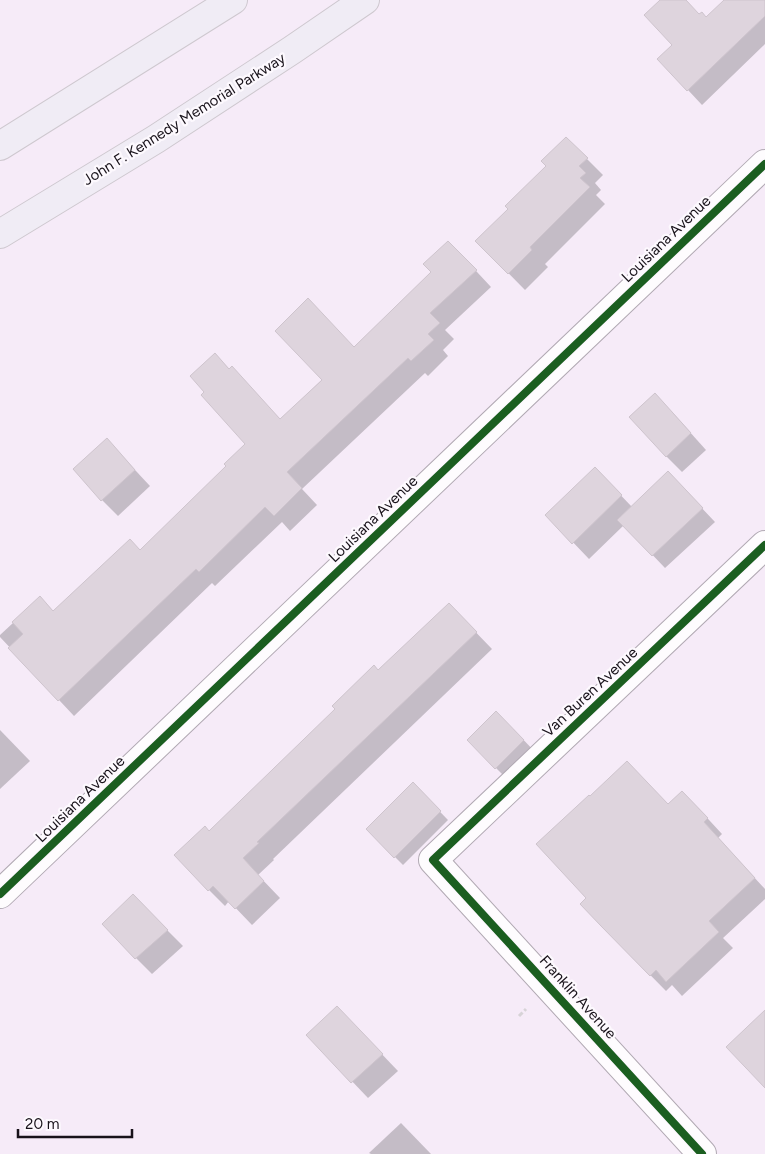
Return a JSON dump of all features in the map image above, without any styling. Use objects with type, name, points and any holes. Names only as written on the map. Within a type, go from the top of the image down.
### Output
[{"type":"highway","points":[[0,146],[233,0]]},
{"type":"highway","name":"John F. Kennedy Memorial Parkway","points":[[0,234],[156,139],[365,0]]},
{"type":"street","name":"Louisiana Avenue","points":[[0,894],[765,164]]},
{"type":"street","name":"Van Buren Avenue","points":[[434,860],[765,545]]},
{"type":"street","name":"Franklin Avenue","points":[[434,860],[702,1154]]},
{"type":"building","points":[[660,0],[686,0],[699,14],[702,12],[706,17],[724,0],[765,0],[765,16],[687,91],[657,59],[672,45],[644,15]]},
{"type":"building","points":[[566,137],[588,158],[579,166],[586,173],[580,178],[590,187],[530,247],[532,250],[508,274],[475,241],[508,209],[505,206],[546,166],[541,161]]},
{"type":"building","points":[[448,241],[477,270],[430,313],[440,323],[428,334],[434,340],[411,361],[408,358],[287,472],[302,488],[274,516],[265,507],[199,572],[196,569],[58,701],[8,648],[23,634],[12,622],[40,596],[53,611],[130,539],[140,550],[226,466],[224,464],[245,444],[201,395],[204,392],[190,376],[215,353],[229,369],[232,366],[280,419],[322,380],[275,331],[308,298],[354,347],[431,272],[423,264]]},
{"type":"building","points":[[655,393],[691,433],[666,457],[629,417]]},
{"type":"building","points":[[107,438],[135,470],[101,501],[73,469]]},
{"type":"building","points":[[595,467],[622,495],[572,544],[545,515]]},
{"type":"building","points":[[668,471],[703,508],[652,556],[617,520]]},
{"type":"building","points":[[449,603],[477,632],[257,842],[259,843],[243,858],[264,881],[235,909],[213,886],[208,891],[174,855],[205,826],[209,831],[335,709],[332,706],[374,665],[378,670]]},
{"type":"building","points":[[496,711],[524,740],[495,769],[467,740]]},
{"type":"building","points":[[627,761],[668,804],[682,791],[708,818],[704,822],[755,878],[709,921],[719,932],[666,982],[656,970],[650,976],[580,904],[586,898],[536,844]]},
{"type":"building","points":[[413,782],[441,811],[394,858],[366,829]]},
{"type":"building","points":[[133,894],[168,930],[135,959],[102,924]]},
{"type":"building","points":[[337,1006],[383,1054],[351,1083],[306,1035]]},
{"type":"building","points":[[765,1010],[765,1088],[726,1047]]},
{"type":"cycle path","points":[[0,894],[765,164]]},
{"type":"cycle path","points":[[702,1154],[433,860],[765,545]]}]
